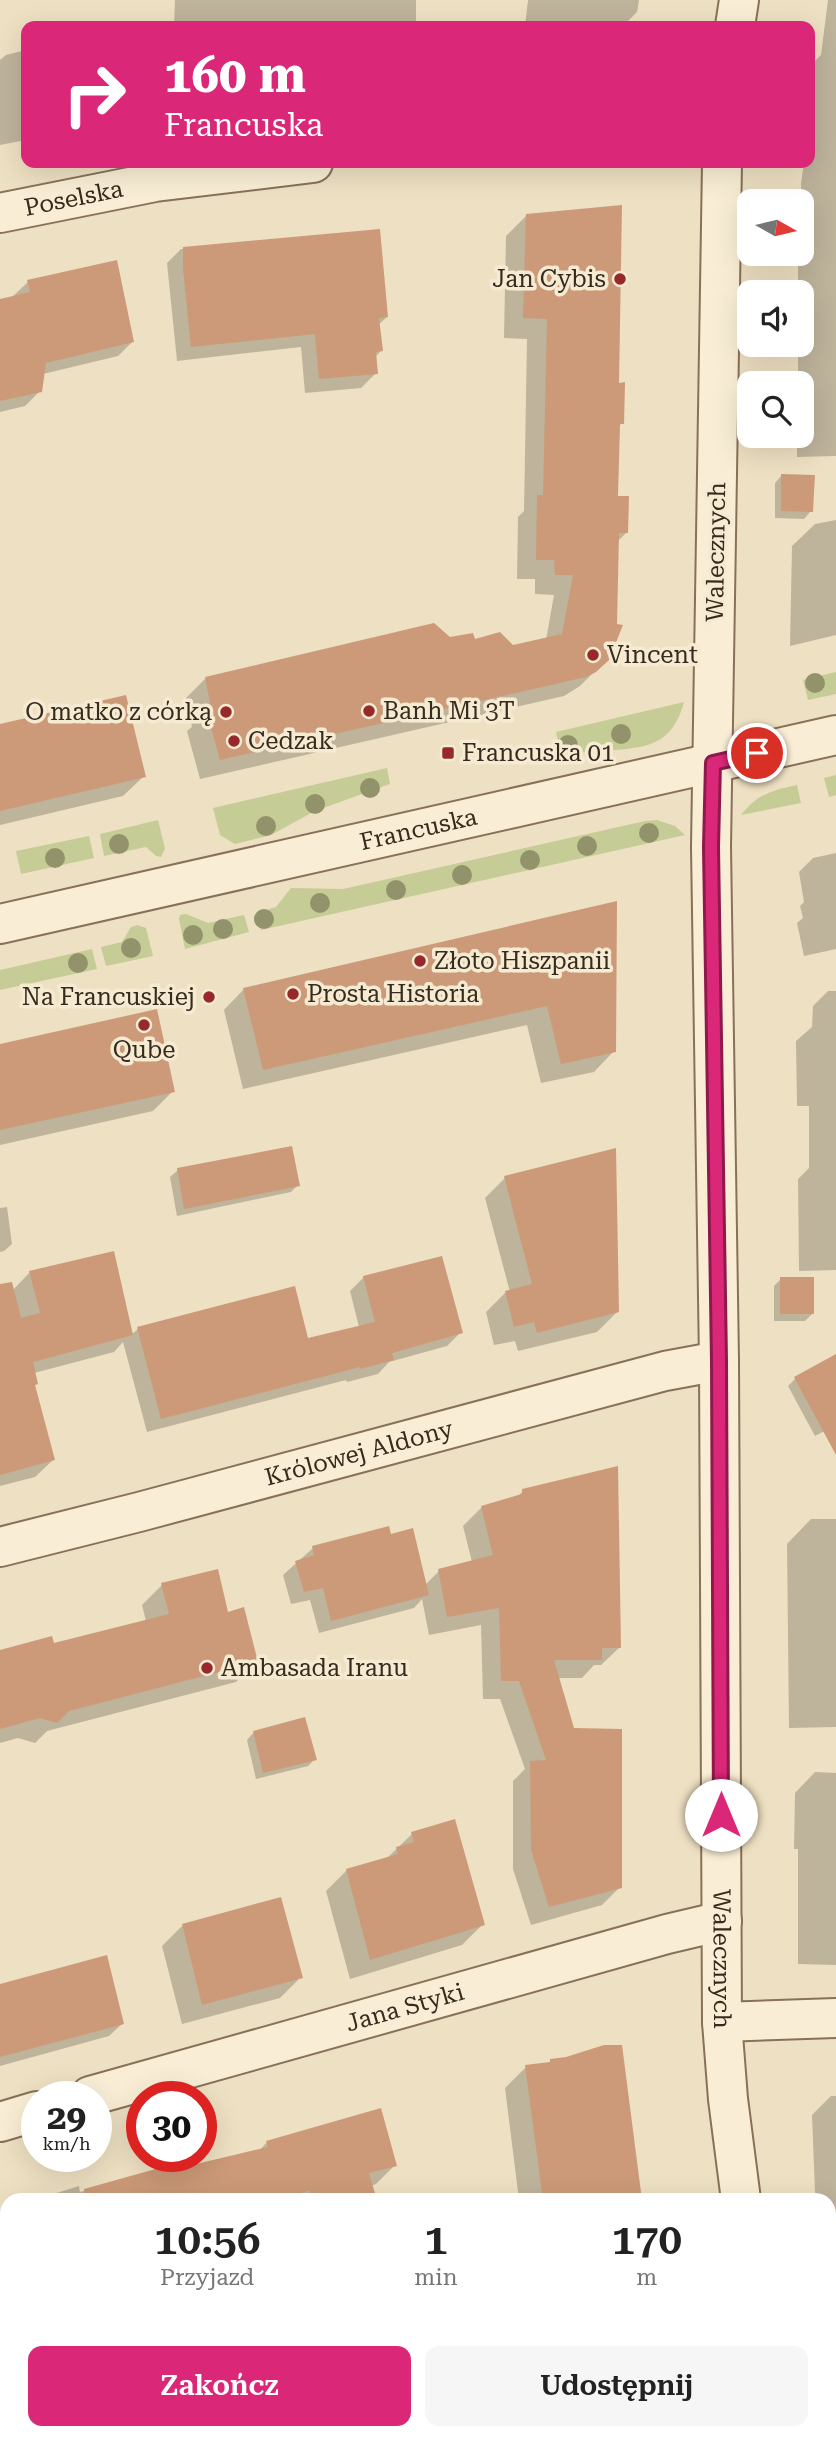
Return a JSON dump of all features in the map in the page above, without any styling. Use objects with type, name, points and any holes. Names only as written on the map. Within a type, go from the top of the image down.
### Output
[{"type":"street","points":[[736,21],[739,0]]},
{"type":"street","name":"Poselska","points":[[0,213],[155,181],[269,168]]},
{"type":"street","name":"Walecznych","points":[[722,168],[711,847],[719,1361],[722,2022],[728,2099],[740,2193]]},
{"type":"street","name":"Francuska","points":[[0,925],[836,735]]},
{"type":"street","name":"Królowej Aldony","points":[[0,1547],[665,1371],[719,1361]]},
{"type":"street","name":"Jana Styki","points":[[112,2090],[667,1934],[722,1921]]},
{"type":"street","points":[[722,2022],[836,2018]]},
{"type":"street","points":[[0,2122],[21,2116]]},
{"type":"green space","points":[[836,672],[836,694],[808,700],[803,680]]},
{"type":"green space","points":[[684,702],[668,734],[651,744],[629,749],[561,754],[556,732]]},
{"type":"green space","points":[[387,768],[390,784],[315,811],[271,835],[235,844],[220,835],[213,808]]},
{"type":"green space","points":[[836,775],[836,795],[829,797],[824,778]]},
{"type":"green space","points":[[797,785],[801,803],[741,815],[765,794]]},
{"type":"green space","points":[[158,820],[165,849],[161,857],[146,847],[104,856],[100,834]]},
{"type":"green space","points":[[657,820],[675,826],[685,835],[261,930],[257,913],[276,907],[291,888],[343,889]]},
{"type":"green space","points":[[89,836],[94,858],[21,874],[16,851]]},
{"type":"green space","points":[[186,914],[208,923],[244,915],[249,932],[185,949],[179,919],[180,915]]},
{"type":"green space","points":[[137,925],[146,928],[153,956],[106,966],[101,947],[122,942],[131,927]]},
{"type":"green space","points":[[92,949],[97,969],[0,990],[0,970]]},
{"type":"building","points":[[622,205],[619,383],[625,382],[624,424],[620,424],[618,496],[629,496],[628,533],[619,533],[617,624],[623,625],[609,660],[586,677],[220,760],[206,710],[211,708],[205,677],[434,623],[450,637],[473,633],[475,639],[500,632],[513,645],[562,634],[573,575],[555,575],[554,560],[536,560],[537,495],[543,495],[547,319],[523,318],[526,214]]},
{"type":"building","points":[[380,229],[388,317],[379,318],[383,351],[376,352],[378,374],[319,379],[315,334],[191,347],[183,247]]},
{"type":"building","points":[[117,260],[134,342],[46,363],[42,392],[0,401],[0,299],[30,292],[27,280]]},
{"type":"building","points":[[781,474],[815,475],[813,512],[781,511]]},
{"type":"building","points":[[126,695],[146,777],[0,811],[0,724]]},
{"type":"building","points":[[617,901],[616,1052],[561,1064],[547,1006],[263,1070],[243,988]]},
{"type":"building","points":[[157,1009],[175,1092],[0,1130],[0,1044]]},
{"type":"building","points":[[292,1146],[300,1186],[184,1209],[177,1168]]},
{"type":"building","points":[[616,1148],[619,1312],[537,1333],[534,1322],[514,1327],[505,1291],[532,1284],[504,1176]]},
{"type":"building","points":[[114,1251],[133,1335],[33,1362],[38,1384],[35,1385],[55,1460],[0,1475],[0,1284],[12,1282],[21,1318],[40,1313],[29,1271]]},
{"type":"building","points":[[442,1256],[463,1333],[392,1353],[394,1360],[161,1419],[137,1327],[295,1286],[308,1338],[375,1322],[363,1276]]},
{"type":"building","points":[[780,1277],[814,1277],[814,1314],[780,1314]]},
{"type":"building","points":[[836,1354],[836,1455],[794,1377]]},
{"type":"building","points":[[618,1466],[621,1648],[602,1648],[602,1660],[554,1660],[574,1728],[622,1729],[622,1888],[549,1907],[531,1850],[530,1761],[546,1760],[519,1681],[501,1681],[499,1608],[447,1617],[438,1569],[493,1555],[481,1506],[522,1494],[522,1489]]},
{"type":"building","points":[[389,1526],[391,1534],[413,1528],[429,1595],[331,1621],[323,1588],[304,1592],[295,1561],[314,1555],[312,1546]]},
{"type":"building","points":[[218,1569],[228,1612],[244,1607],[258,1662],[69,1711],[57,1723],[40,1718],[0,1729],[0,1650],[52,1636],[54,1643],[169,1614],[161,1583]]},
{"type":"building","points":[[305,1717],[317,1760],[263,1773],[253,1731]]},
{"type":"building","points":[[455,1819],[485,1925],[370,1960],[346,1869],[398,1854],[396,1847],[414,1842],[411,1832]]},
{"type":"building","points":[[281,1897],[303,1978],[202,2005],[182,1924]]},
{"type":"building","points":[[107,1955],[124,2024],[0,2057],[0,1984]]},
{"type":"building","points":[[604,2045],[622,2045],[641,2193],[542,2193],[525,2065],[566,2057]]},
{"type":"building","points":[[381,2108],[397,2166],[369,2173],[375,2193],[311,2193],[310,2190],[301,2193],[84,2193],[84,2189],[145,2172],[217,2172],[217,2159],[268,2147],[266,2141]]},
{"type":"place","name":"Jan Cybis","points":[[620,279]]},
{"type":"place","name":"Vincent","points":[[593,655]]},
{"type":"place","name":"Banh Mi 3T","points":[[369,711]]},
{"type":"place","name":"O matko z córką","points":[[226,712]]},
{"type":"place","name":"Cedzak","points":[[234,741]]},
{"type":"place","name":"Francuska 01","points":[[448,753]]},
{"type":"place","name":"Złoto Hiszpanii","points":[[420,961]]},
{"type":"place","name":"Prosta Historia","points":[[293,994]]},
{"type":"place","name":"Na Francuskiej","points":[[209,997]]},
{"type":"place","name":"Qube","points":[[144,1025]]},
{"type":"place","name":"Ambasada Iranu","points":[[207,1668]]},
{"type":"route","points":[[721,1815],[719,1361],[711,847],[713,763],[757,753]]}]
